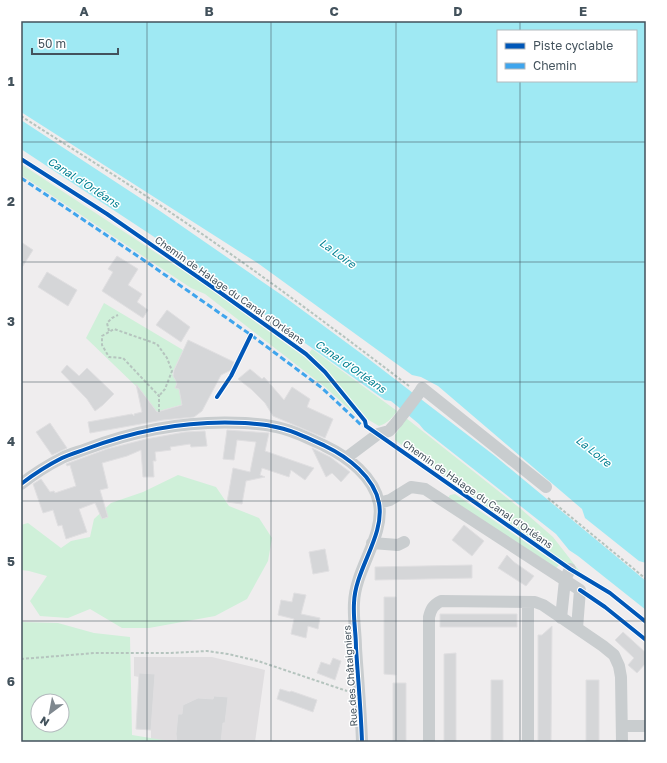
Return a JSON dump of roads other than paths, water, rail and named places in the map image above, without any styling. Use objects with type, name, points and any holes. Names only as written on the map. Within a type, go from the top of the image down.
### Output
[{"type":"street","points":[[346,458],[378,434],[389,430],[397,422],[416,391],[422,388],[546,487]]},
{"type":"street","name":"Rue des Châtaigniers","points":[[21,484],[36,473],[64,457],[112,439],[188,424],[208,422],[232,422],[276,426],[319,443],[346,458],[365,475],[374,489],[379,502],[380,513],[378,525],[362,570],[354,602],[362,742]]},
{"type":"street","points":[[379,502],[390,500],[412,487],[426,489],[567,574],[580,590],[577,628]]},
{"type":"street","points":[[372,543],[398,545],[404,542]]},
{"type":"street","points":[[560,618],[567,574]]},
{"type":"street","points":[[430,742],[429,624],[431,609],[435,604],[441,601],[535,602],[603,646],[614,655],[622,677],[622,742]]},
{"type":"street","points":[[528,602],[528,742]]},
{"type":"street","points":[[622,726],[646,726]]},
{"type":"water","name":"La Loire","points":[[21,21],[646,21],[646,563],[639,561],[585,518],[582,509],[438,386],[421,377],[412,375],[259,264],[21,112]]},
{"type":"water","name":"Canal d'Orléans","points":[[21,120],[160,211],[286,298],[495,456],[646,581],[646,610],[569,550],[556,534],[424,430],[419,424],[391,401],[385,400],[177,252],[21,149]]}]
